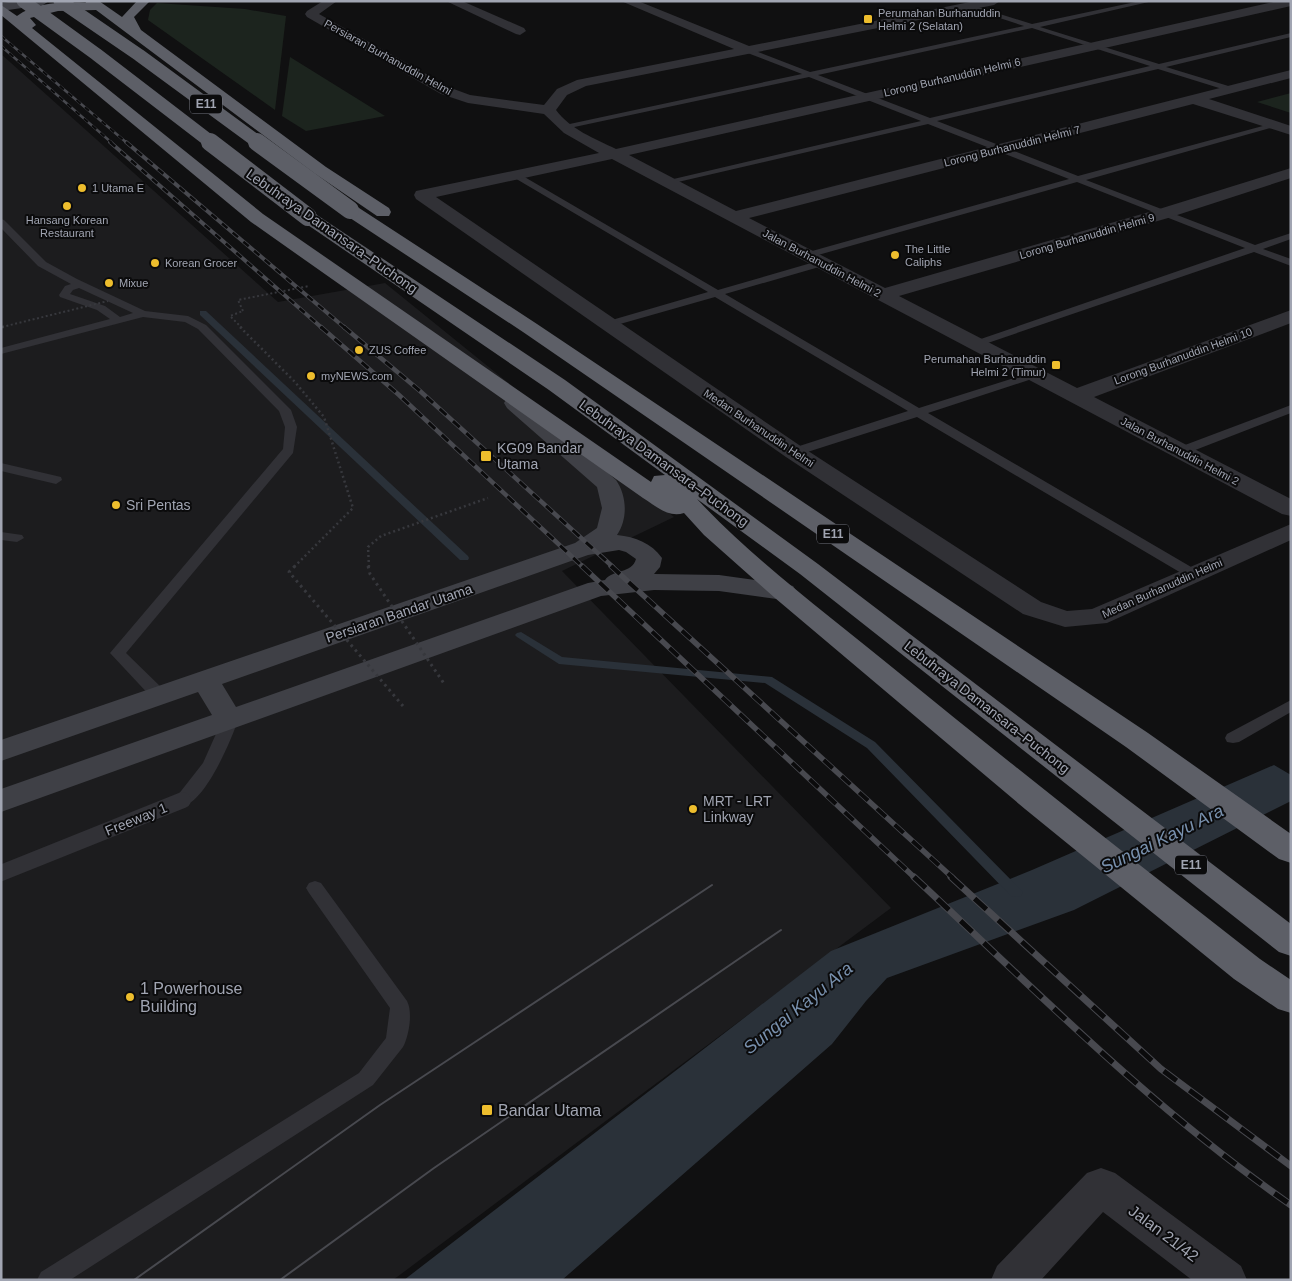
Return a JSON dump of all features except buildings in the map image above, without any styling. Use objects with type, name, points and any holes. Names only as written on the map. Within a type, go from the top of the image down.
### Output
[{"type":"highway","name":"Lebuhraya Damansara–Puchong","points":[[23,1],[96,54],[308,216],[585,406],[809,569],[1291,943]]},
{"type":"highway","name":"Lebuhraya Damansara–Puchong","points":[[60,1],[139,55],[350,210],[530,328],[1137,740],[1291,850]]},
{"type":"highway","points":[[136,32],[128,17],[144,1]]},
{"type":"highway","points":[[48,49],[51,45],[22,17],[57,8],[94,4],[136,32],[320,170],[393,219]]},
{"type":"highway","points":[[1,8],[8,19],[48,49],[257,218],[651,493],[713,530]]},
{"type":"highway","points":[[409,230],[473,274],[530,328]]},
{"type":"highway","points":[[585,406],[600,431],[688,503],[713,530],[784,592],[1036,801],[1247,968],[1291,999]]},
{"type":"main road","points":[[1,8],[43,1]]},
{"type":"main road","name":"Persiaran Bandar Utama","points":[[1,751],[584,548],[608,531],[614,508],[608,485],[497,387]]},
{"type":"main road","points":[[1,801],[226,731],[597,589],[637,576],[647,567],[648,558],[642,550],[630,544],[612,542],[584,548]]},
{"type":"main road","points":[[597,589],[654,582],[719,583],[784,592]]},
{"type":"main road","points":[[205,680],[226,731]]},
{"type":"street","name":"Persiaran Burhanuddin Helmi","points":[[331,1],[311,14],[446,91],[468,98],[549,110]]},
{"type":"street","points":[[452,1],[520,31]]},
{"type":"street","points":[[627,1],[748,50]]},
{"type":"street","points":[[549,110],[553,99],[563,90],[582,83],[966,4],[994,1]]},
{"type":"street","name":"Lorong Burhanuddin Helmi 6","points":[[614,154],[1285,3]]},
{"type":"street","name":"Lorong Burhanuddin Helmi 7","points":[[733,217],[1289,76]]},
{"type":"street","points":[[1194,99],[1291,131]]},
{"type":"street","name":"Jalan Burhanuddin Helmi 2","points":[[549,110],[554,119],[565,127],[614,154],[1291,509]]},
{"type":"street","name":"Medan Burhanuddin Helmi","points":[[614,154],[422,195],[794,452],[1032,608],[1066,619],[1098,617],[1291,531]]},
{"type":"street","name":"Lorong Burhanuddin Helmi 9","points":[[882,295],[1162,214],[1291,173]]},
{"type":"street","name":"Lorong Burhanuddin Helmi 10","points":[[1076,396],[1291,316]]},
{"type":"street","name":"Jalan 21/42","points":[[1012,1280],[1101,1186],[1226,1280]]},
{"type":"lane","points":[[565,127],[1150,1]]},
{"type":"lane","points":[[966,4],[1030,27],[1232,90]]},
{"type":"lane","points":[[668,183],[1291,35]]},
{"type":"lane","points":[[748,50],[1291,263]]},
{"type":"lane","points":[[609,324],[717,293],[815,259],[1076,179],[1271,125]]},
{"type":"lane","points":[[516,175],[914,412],[1193,574]]},
{"type":"lane","points":[[1,222],[42,264],[144,314],[188,319],[202,327],[285,410],[291,427],[289,450],[118,653],[160,696]]},
{"type":"lane","points":[[976,344],[1291,236]]},
{"type":"lane","points":[[81,284],[69,288],[64,295],[101,308],[119,321]]},
{"type":"lane","points":[[1,351],[144,314]]},
{"type":"lane","points":[[794,452],[1034,375]]},
{"type":"lane","points":[[1180,451],[1291,409]]},
{"type":"lane","points":[[1,467],[56,480]]},
{"type":"lane","points":[[1,536],[17,538]]},
{"type":"lane","points":[[1233,738],[1291,705]]},
{"type":"lane","name":"Freeway 1","points":[[1,873],[183,800],[199,784],[226,731]]},
{"type":"lane","points":[[49,1280],[366,1079],[396,1041],[400,1007],[315,888]]},
{"type":"path","points":[[293,290],[238,300],[243,311],[230,316],[295,382],[324,417],[353,508],[290,572],[403,706]]},
{"type":"path","points":[[2,327],[108,302]]},
{"type":"path","points":[[445,685],[370,574],[367,560],[368,547],[381,536],[488,498]]},
{"type":"shaded area","points":[[157,3],[245,9],[286,16],[275,110],[148,20],[150,10]]},
{"type":"shaded area","points":[[1,54],[278,302],[385,283],[674,517],[562,571],[891,908],[393,1280],[1,1280]]},
{"type":"shaded area","points":[[290,57],[385,116],[306,131],[282,116]]},
{"type":"shaded area","points":[[1291,93],[1291,113],[1257,102]]},
{"type":"water","name":"Sungai Kayu Ara","points":[[1274,765],[1291,775],[1291,801],[1074,910],[887,978],[832,1044],[562,1280],[404,1280],[831,951],[1032,870]]},
{"type":"waterway","points":[[203,313],[464,558]]},
{"type":"waterway","points":[[521,635],[559,660],[768,680],[871,745],[1016,892]]},
{"type":"tram line","points":[[134,1280],[380,1105],[712,885]]},
{"type":"tram line","points":[[280,1280],[434,1168],[781,930]]},
{"type":"railway","points":[[1,36],[127,143]]},
{"type":"railway","points":[[1,46],[112,143]]},
{"type":"railway","points":[[110,142],[322,328]]},
{"type":"railway","points":[[126,142],[345,328]]},
{"type":"railway","points":[[321,327],[399,395],[583,567]]},
{"type":"railway","points":[[344,327],[420,391],[613,567]]},
{"type":"railway","points":[[582,566],[915,878]]},
{"type":"railway","points":[[611,566],[953,878]]},
{"type":"railway","points":[[914,877],[1051,1006],[1144,1090],[1191,1130],[1291,1205]]},
{"type":"railway","points":[[951,877],[1161,1069],[1291,1166]]},
{"type":"place","name":"Perumahan Burhanuddin Helmi 2 (Selatan)","points":[[868,19]]},
{"type":"place","name":"1 Utama E","points":[[82,188]]},
{"type":"place","name":"Hansang Korean Restaurant","points":[[67,206]]},
{"type":"place","name":"The Little Caliphs","points":[[895,255]]},
{"type":"place","name":"Korean Grocer","points":[[155,263]]},
{"type":"place","name":"Mixue","points":[[109,283]]},
{"type":"place","name":"ZUS Coffee","points":[[359,350]]},
{"type":"place","name":"Perumahan Burhanuddin Helmi 2 (Timur)","points":[[1056,365]]},
{"type":"place","name":"myNEWS.com","points":[[311,376]]},
{"type":"place","name":"KG09 Bandar Utama","points":[[486,456]]},
{"type":"place","name":"Sri Pentas","points":[[116,505]]},
{"type":"place","name":"MRT - LRT Linkway","points":[[693,809]]},
{"type":"place","name":"1 Powerhouse Building","points":[[130,997]]},
{"type":"place","name":"Bandar Utama","points":[[487,1110]]}]
